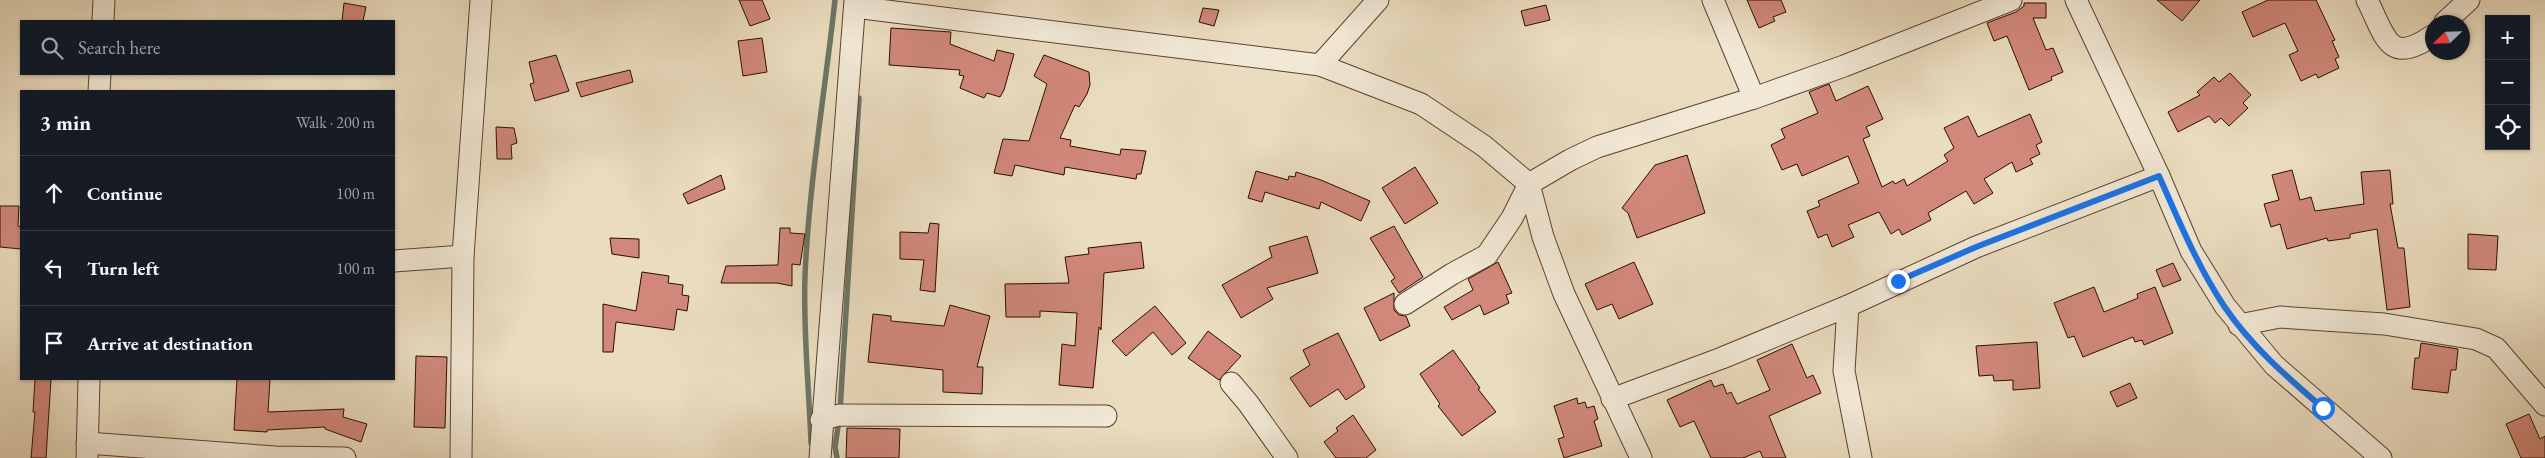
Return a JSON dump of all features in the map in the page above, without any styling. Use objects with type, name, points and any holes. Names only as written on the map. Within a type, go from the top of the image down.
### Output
[{"type":"street","points":[[103,20],[104,0]]},
{"type":"street","points":[[461,458],[462,256],[480,0]]},
{"type":"street","points":[[1320,65],[1378,0]]},
{"type":"street","points":[[1713,0],[1754,98]]},
{"type":"street","points":[[1405,304],[1452,274],[1487,255],[1512,218],[1529,184],[1570,160],[1597,147],[1754,98],[1844,66],[2011,0]]},
{"type":"street","points":[[2076,0],[2159,176],[2191,251],[2225,306],[2239,326],[2274,365],[2381,458]]},
{"type":"street","points":[[2368,0],[2385,40],[2398,48],[2413,49],[2425,41]]},
{"type":"street","points":[[2453,15],[2469,0]]},
{"type":"street","points":[[820,458],[821,420],[855,4],[1320,65],[1421,104],[1484,146],[1529,184],[1543,237],[1564,294],[1612,399],[1642,458]]},
{"type":"street","points":[[100,75],[100,90]]},
{"type":"street","points":[[1612,399],[1722,358],[1848,306],[1976,247],[2159,176]]},
{"type":"street","points":[[395,261],[462,256]]},
{"type":"street","points":[[1848,306],[1844,371],[1861,458]]},
{"type":"street","points":[[2239,326],[2280,317],[2384,324],[2476,339],[2496,348],[2545,405]]},
{"type":"street","points":[[88,380],[87,451],[345,458]]},
{"type":"street","points":[[1231,383],[1248,403],[1287,458]]},
{"type":"street","points":[[821,420],[839,416],[1106,416]]},
{"type":"building","points":[[739,0],[762,0],[770,19],[750,26]]},
{"type":"building","points":[[1747,0],[1781,0],[1786,12],[1773,17],[1775,21],[1759,28]]},
{"type":"building","points":[[2157,0],[2200,0],[2182,21]]},
{"type":"building","points":[[2268,0],[2316,0],[2335,40],[2332,41],[2339,57],[2335,59],[2339,68],[2318,78],[2316,74],[2301,81],[2289,55],[2298,51],[2285,23],[2253,37],[2242,12]]},
{"type":"building","points":[[344,3],[366,7],[363,20],[342,20]]},
{"type":"building","points":[[2024,3],[2046,3],[2046,18],[2033,18],[2046,50],[2053,48],[2063,72],[2051,77],[2052,80],[2029,90],[2007,36],[1994,41],[1987,23],[2016,12],[2024,6]]},
{"type":"building","points":[[1546,5],[1550,20],[1525,26],[1521,11]]},
{"type":"building","points":[[1203,8],[1219,10],[1214,26],[1199,22]]},
{"type":"building","points":[[891,28],[951,32],[950,44],[994,61],[997,50],[1014,54],[1004,90],[1000,97],[987,93],[984,98],[960,88],[964,76],[959,75],[960,70],[889,65]]},
{"type":"building","points":[[762,38],[767,72],[743,76],[738,41]]},
{"type":"building","points":[[556,55],[569,91],[535,101],[530,84],[534,83],[529,62]]},
{"type":"building","points":[[1044,55],[1089,72],[1090,85],[1087,94],[1079,107],[1075,105],[1060,138],[1071,140],[1070,146],[1120,155],[1121,149],[1146,151],[1141,174],[1137,174],[1136,179],[1065,167],[1064,175],[1015,165],[1012,176],[994,173],[1003,139],[1029,141],[1047,84],[1034,76]]},
{"type":"building","points":[[630,70],[633,82],[581,97],[576,83]]},
{"type":"building","points":[[2230,73],[2251,95],[2243,103],[2248,108],[2229,126],[2221,118],[2215,123],[2209,116],[2178,132],[2168,112],[2200,95],[2197,92],[2214,77],[2219,82]]},
{"type":"building","points":[[1829,84],[1836,101],[1868,86],[1883,119],[1866,127],[1870,136],[1863,139],[1882,187],[1893,181],[1895,184],[1904,179],[1907,186],[1948,161],[1944,155],[1954,148],[1944,128],[1968,116],[1978,137],[2030,114],[2042,142],[2036,145],[2040,154],[2030,159],[2033,164],[2016,172],[2012,162],[1984,179],[1993,193],[1974,204],[1966,191],[1928,213],[1931,220],[1902,235],[1899,229],[1891,234],[1879,212],[1848,225],[1854,237],[1832,247],[1827,234],[1818,238],[1807,211],[1820,206],[1818,201],[1859,183],[1848,156],[1802,176],[1797,164],[1782,170],[1771,145],[1785,138],[1781,129],[1818,113],[1809,92]]},
{"type":"building","points":[[496,127],[514,128],[517,143],[511,145],[512,159],[497,159]]},
{"type":"building","points":[[1687,155],[1705,213],[1637,238],[1628,213],[1622,208],[1655,165]]},
{"type":"building","points":[[1415,167],[1438,203],[1405,224],[1382,188]]},
{"type":"building","points":[[2292,170],[2300,200],[2311,197],[2315,211],[2364,204],[2361,172],[2390,170],[2393,204],[2390,204],[2398,248],[2404,248],[2410,307],[2387,310],[2377,229],[2350,234],[2350,238],[2328,241],[2327,238],[2287,249],[2280,224],[2271,227],[2264,204],[2279,200],[2272,175]]},
{"type":"building","points":[[1256,171],[1288,180],[1289,176],[1295,177],[1296,172],[1321,180],[1370,201],[1361,221],[1321,202],[1319,209],[1265,192],[1262,202],[1248,198]]},
{"type":"building","points":[[721,175],[725,189],[688,204],[683,194]]},
{"type":"building","points":[[0,206],[19,206],[20,249],[0,247]]},
{"type":"building","points":[[930,223],[939,224],[935,292],[920,290],[924,260],[900,259],[900,232],[928,233]]},
{"type":"building","points":[[1394,226],[1423,277],[1399,293],[1391,281],[1395,278],[1370,238]]},
{"type":"building","points":[[780,228],[790,228],[790,233],[805,234],[800,265],[792,264],[792,286],[777,283],[721,283],[726,266],[778,265]]},
{"type":"building","points":[[2468,234],[2498,236],[2496,270],[2468,269]]},
{"type":"building","points":[[1307,236],[1318,273],[1267,288],[1273,299],[1241,318],[1222,285],[1272,257],[1269,247]]},
{"type":"building","points":[[610,238],[639,239],[639,258],[612,254]]},
{"type":"building","points":[[1141,242],[1144,268],[1104,273],[1101,330],[1099,327],[1093,388],[1059,385],[1062,344],[1075,346],[1077,313],[1040,311],[1040,317],[1006,317],[1005,284],[1069,283],[1065,257],[1089,254],[1088,248]]},
{"type":"building","points":[[1498,262],[1512,293],[1506,295],[1509,303],[1484,315],[1480,305],[1452,320],[1444,307],[1473,290],[1468,279]]},
{"type":"building","points":[[1634,262],[1653,304],[1619,319],[1612,304],[1597,310],[1585,284]]},
{"type":"building","points":[[2173,263],[2181,280],[2163,287],[2156,270]]},
{"type":"building","points":[[642,272],[669,276],[668,283],[683,285],[682,295],[689,296],[687,311],[677,309],[674,330],[616,322],[613,352],[603,352],[603,304],[636,311]]},
{"type":"building","points":[[2094,287],[2104,312],[2138,298],[2137,294],[2155,287],[2173,333],[2144,345],[2142,340],[2135,342],[2133,337],[2083,357],[2074,336],[2068,338],[2054,303]]},
{"type":"building","points":[[1394,293],[1394,310],[1399,315],[1406,316],[1410,326],[1380,341],[1364,308]]},
{"type":"building","points":[[950,305],[990,316],[977,367],[983,367],[982,394],[943,392],[943,370],[868,362],[873,314],[891,316],[891,321],[944,326]]},
{"type":"building","points":[[1155,306],[1186,343],[1172,355],[1153,332],[1126,356],[1112,341]]},
{"type":"building","points":[[1208,331],[1241,356],[1219,380],[1188,358]]},
{"type":"building","points":[[1338,333],[1365,387],[1346,400],[1338,389],[1310,407],[1290,378],[1310,365],[1303,350]]},
{"type":"building","points":[[2037,342],[2040,388],[2013,390],[2013,380],[1994,381],[1993,375],[1979,376],[1976,346]]},
{"type":"building","points":[[2421,343],[2458,349],[2456,370],[2451,370],[2448,393],[2412,389],[2415,358],[2419,358]]},
{"type":"building","points":[[1792,344],[1807,378],[1813,375],[1821,393],[1769,416],[1786,458],[1763,458],[1760,451],[1743,458],[1711,458],[1694,421],[1680,427],[1667,400],[1711,380],[1714,387],[1723,384],[1727,394],[1731,392],[1737,404],[1770,390],[1757,360]]},
{"type":"building","points":[[1453,350],[1480,388],[1478,389],[1496,412],[1462,436],[1438,406],[1440,404],[1420,374]]},
{"type":"building","points":[[416,356],[447,357],[445,428],[414,427]]},
{"type":"building","points":[[35,380],[51,380],[46,458],[31,458],[35,412],[33,412]]},
{"type":"building","points":[[237,380],[270,380],[268,412],[344,409],[343,417],[367,424],[361,442],[325,429],[325,427],[267,430],[267,432],[234,430]]},
{"type":"building","points":[[2130,383],[2137,398],[2117,407],[2110,392]]},
{"type":"building","points":[[1577,398],[1578,404],[1585,402],[1587,408],[1594,406],[1598,419],[1594,421],[1602,446],[1564,458],[1558,439],[1564,437],[1554,406]]},
{"type":"building","points":[[2529,414],[2540,439],[2545,436],[2545,458],[2521,458],[2506,424]]},
{"type":"building","points":[[1353,415],[1376,450],[1366,458],[1336,458],[1324,442],[1338,431],[1336,428]]},
{"type":"building","points":[[847,428],[900,429],[899,458],[846,458]]},
{"type":"waterway","points":[[811,443],[805,339],[805,276],[814,172],[835,0]]},
{"type":"waterway","points":[[840,411],[859,98]]},
{"type":"waterway","points":[[837,458],[835,447],[839,420]]},
{"type":"route","points":[[1898,281],[1976,247],[2159,176],[2191,251],[2239,326],[2274,365],[2323,408]]}]
